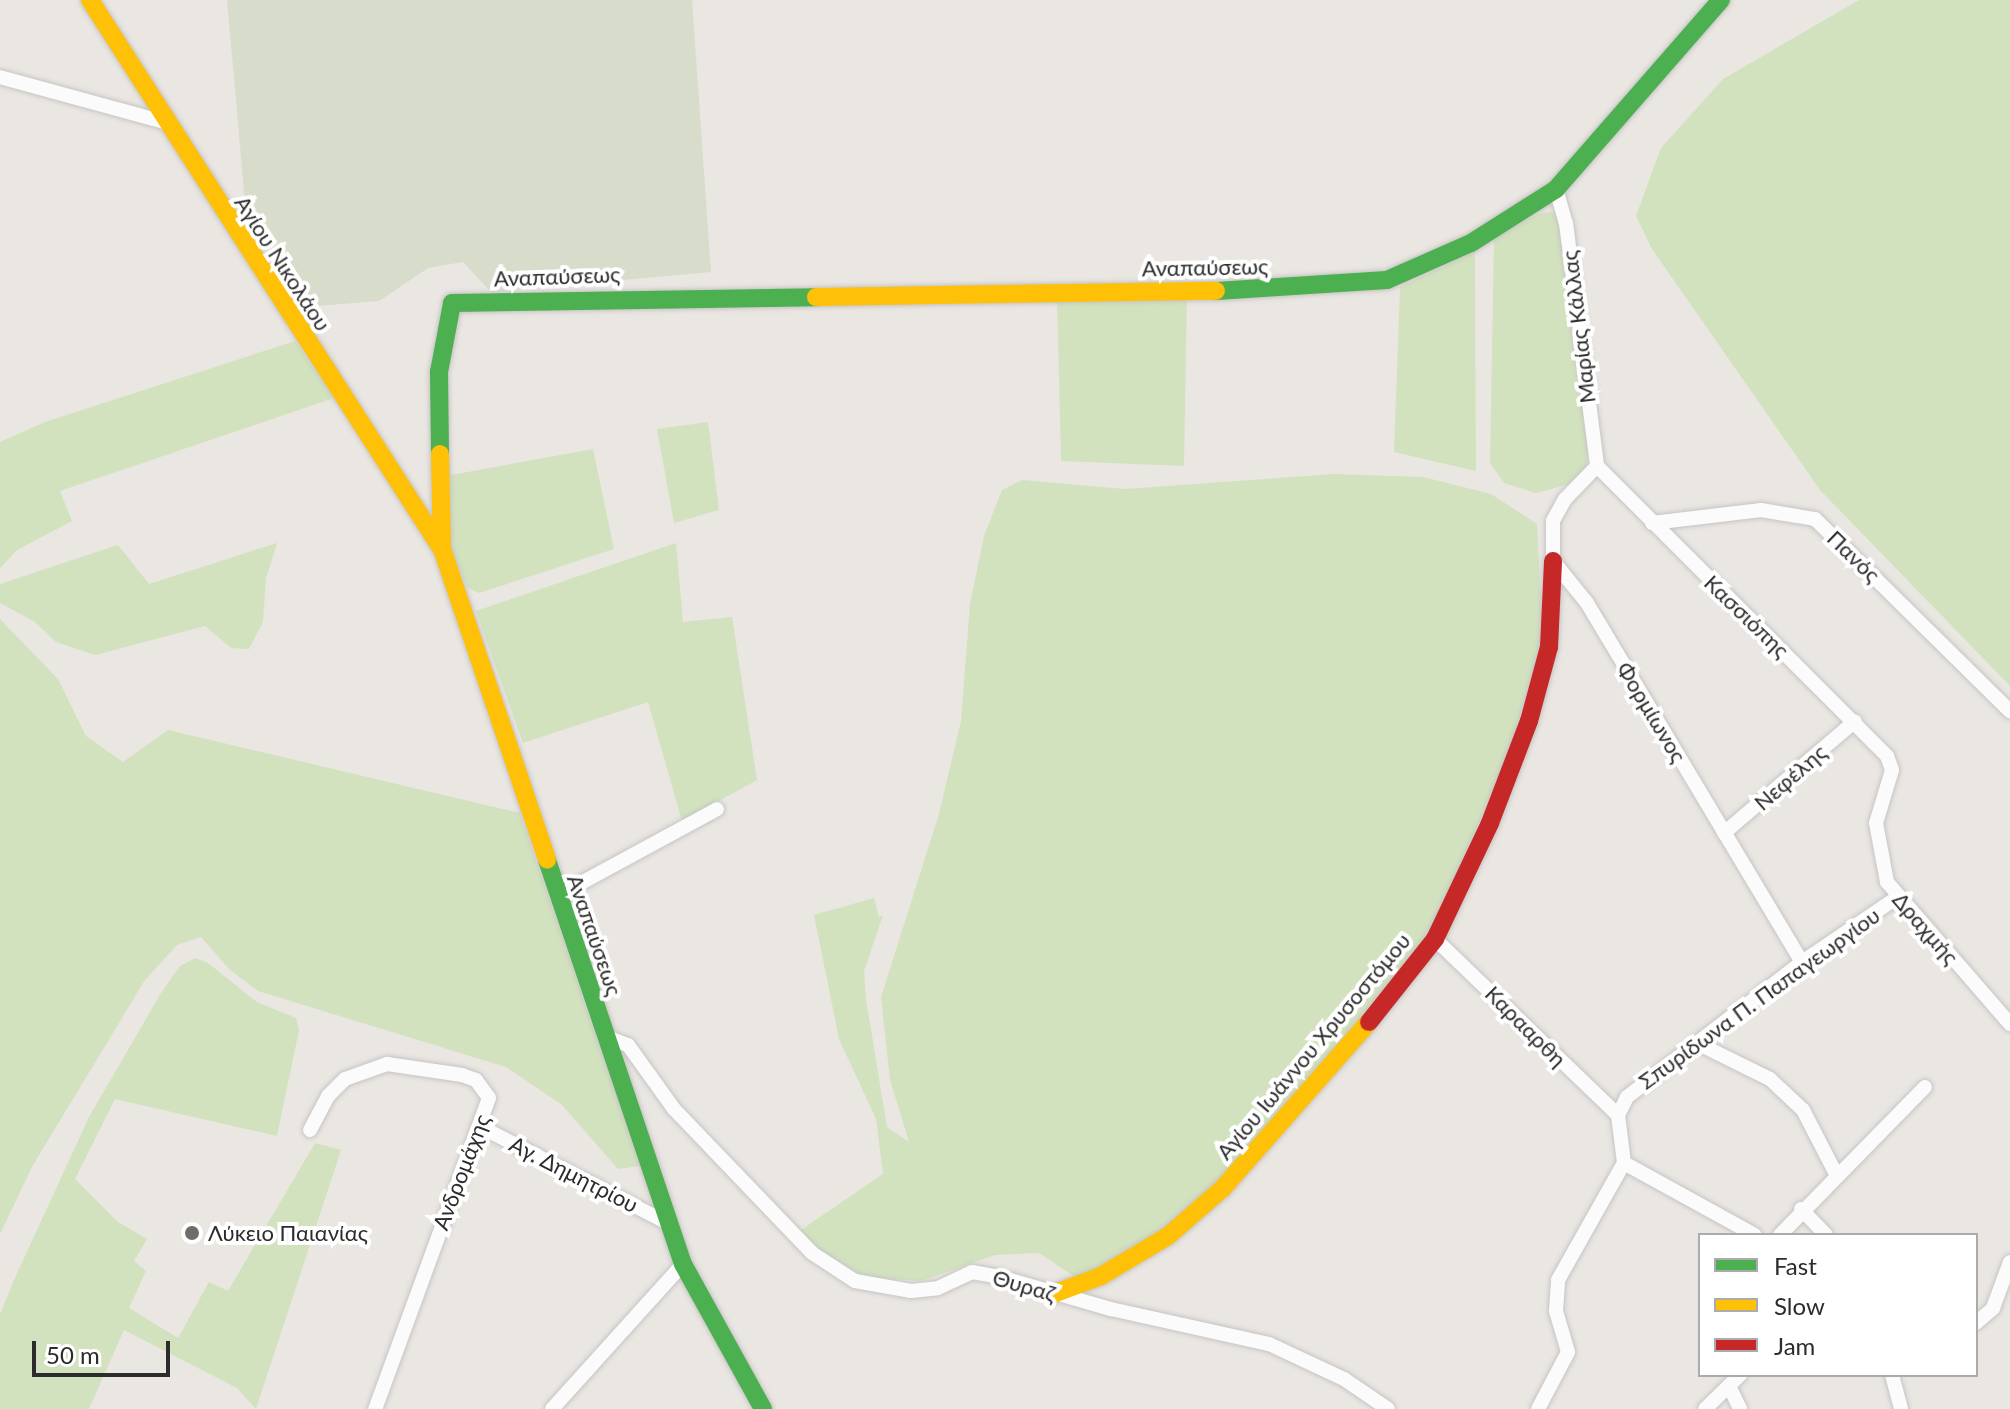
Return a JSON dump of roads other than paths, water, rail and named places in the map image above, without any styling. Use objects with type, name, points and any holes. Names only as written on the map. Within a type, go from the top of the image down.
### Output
[{"type":"street","name":"Αγίου Νικολάου","points":[[90,0],[164,122],[442,549]]},
{"type":"street","name":"Αναπαύσεως","points":[[763,1409],[683,1264],[442,549],[439,372],[452,303],[1287,290],[1387,280],[1471,243],[1556,189],[1721,0]]},
{"type":"street","points":[[0,77],[164,122]]},
{"type":"street","name":"Μαρίας Κάλλας","points":[[1556,189],[1566,223],[1597,466]]},
{"type":"street","points":[[1553,561],[1553,521],[1565,499],[1597,466]]},
{"type":"street","name":"Κασσιόπης","points":[[1597,466],[1855,721],[1887,756],[1892,770]]},
{"type":"street","name":"Πανός","points":[[1652,523],[1761,510],[1815,519],[2010,711]]},
{"type":"street","name":"Φορμίωνος","points":[[1553,561],[1587,603],[1802,962]]},
{"type":"street","name":"Αγίου Ιωάννου Χρυσοστόμου","points":[[1053,1294],[1101,1276],[1168,1236],[1223,1188],[1337,1062],[1435,939],[1485,834],[1529,721],[1549,647],[1553,561]]},
{"type":"street","name":"Νεφέλης","points":[[1724,833],[1855,721]]},
{"type":"street","name":"Δραχμής","points":[[1892,770],[1876,823],[1882,867],[1896,898],[2010,1024]]},
{"type":"street","points":[[557,896],[717,809]]},
{"type":"street","name":"Σπυρίδωνα Π. Παπαγεωργίου","points":[[1618,1115],[1627,1097],[1802,962],[1896,898]]},
{"type":"street","name":"Καρααρθη","points":[[1435,939],[1618,1115]]},
{"type":"street","name":"Θυραζ","points":[[604,1036],[628,1045],[674,1109],[834,1270],[886,1289],[938,1288],[972,1272],[1269,1344],[1344,1379],[1388,1409]]},
{"type":"street","points":[[1697,1043],[1770,1079],[1803,1110],[1836,1174]]},
{"type":"street","name":"Ανδρομάχης","points":[[310,1130],[328,1096],[345,1079],[387,1064],[476,1080],[489,1098],[375,1409]]},
{"type":"street","points":[[1782,1233],[1801,1209],[1925,1087]]},
{"type":"street","points":[[1538,1409],[1568,1352],[1556,1311],[1558,1280],[1624,1163],[1618,1115]]},
{"type":"street","name":"Αγ. Δημητρίου","points":[[479,1126],[668,1223]]},
{"type":"street","points":[[1624,1163],[1751,1233]]},
{"type":"street","points":[[1801,1209],[1824,1233]]},
{"type":"street","points":[[1978,1321],[1993,1308],[2010,1262]]},
{"type":"street","points":[[552,1409],[683,1264]]},
{"type":"street","points":[[1705,1409],[1734,1380]]},
{"type":"street","points":[[1734,1380],[1740,1409]]},
{"type":"street","points":[[1894,1380],[1901,1409]]},
{"type":"place","name":"Λύκειο Παιανίας","points":[[192,1233]]}]
